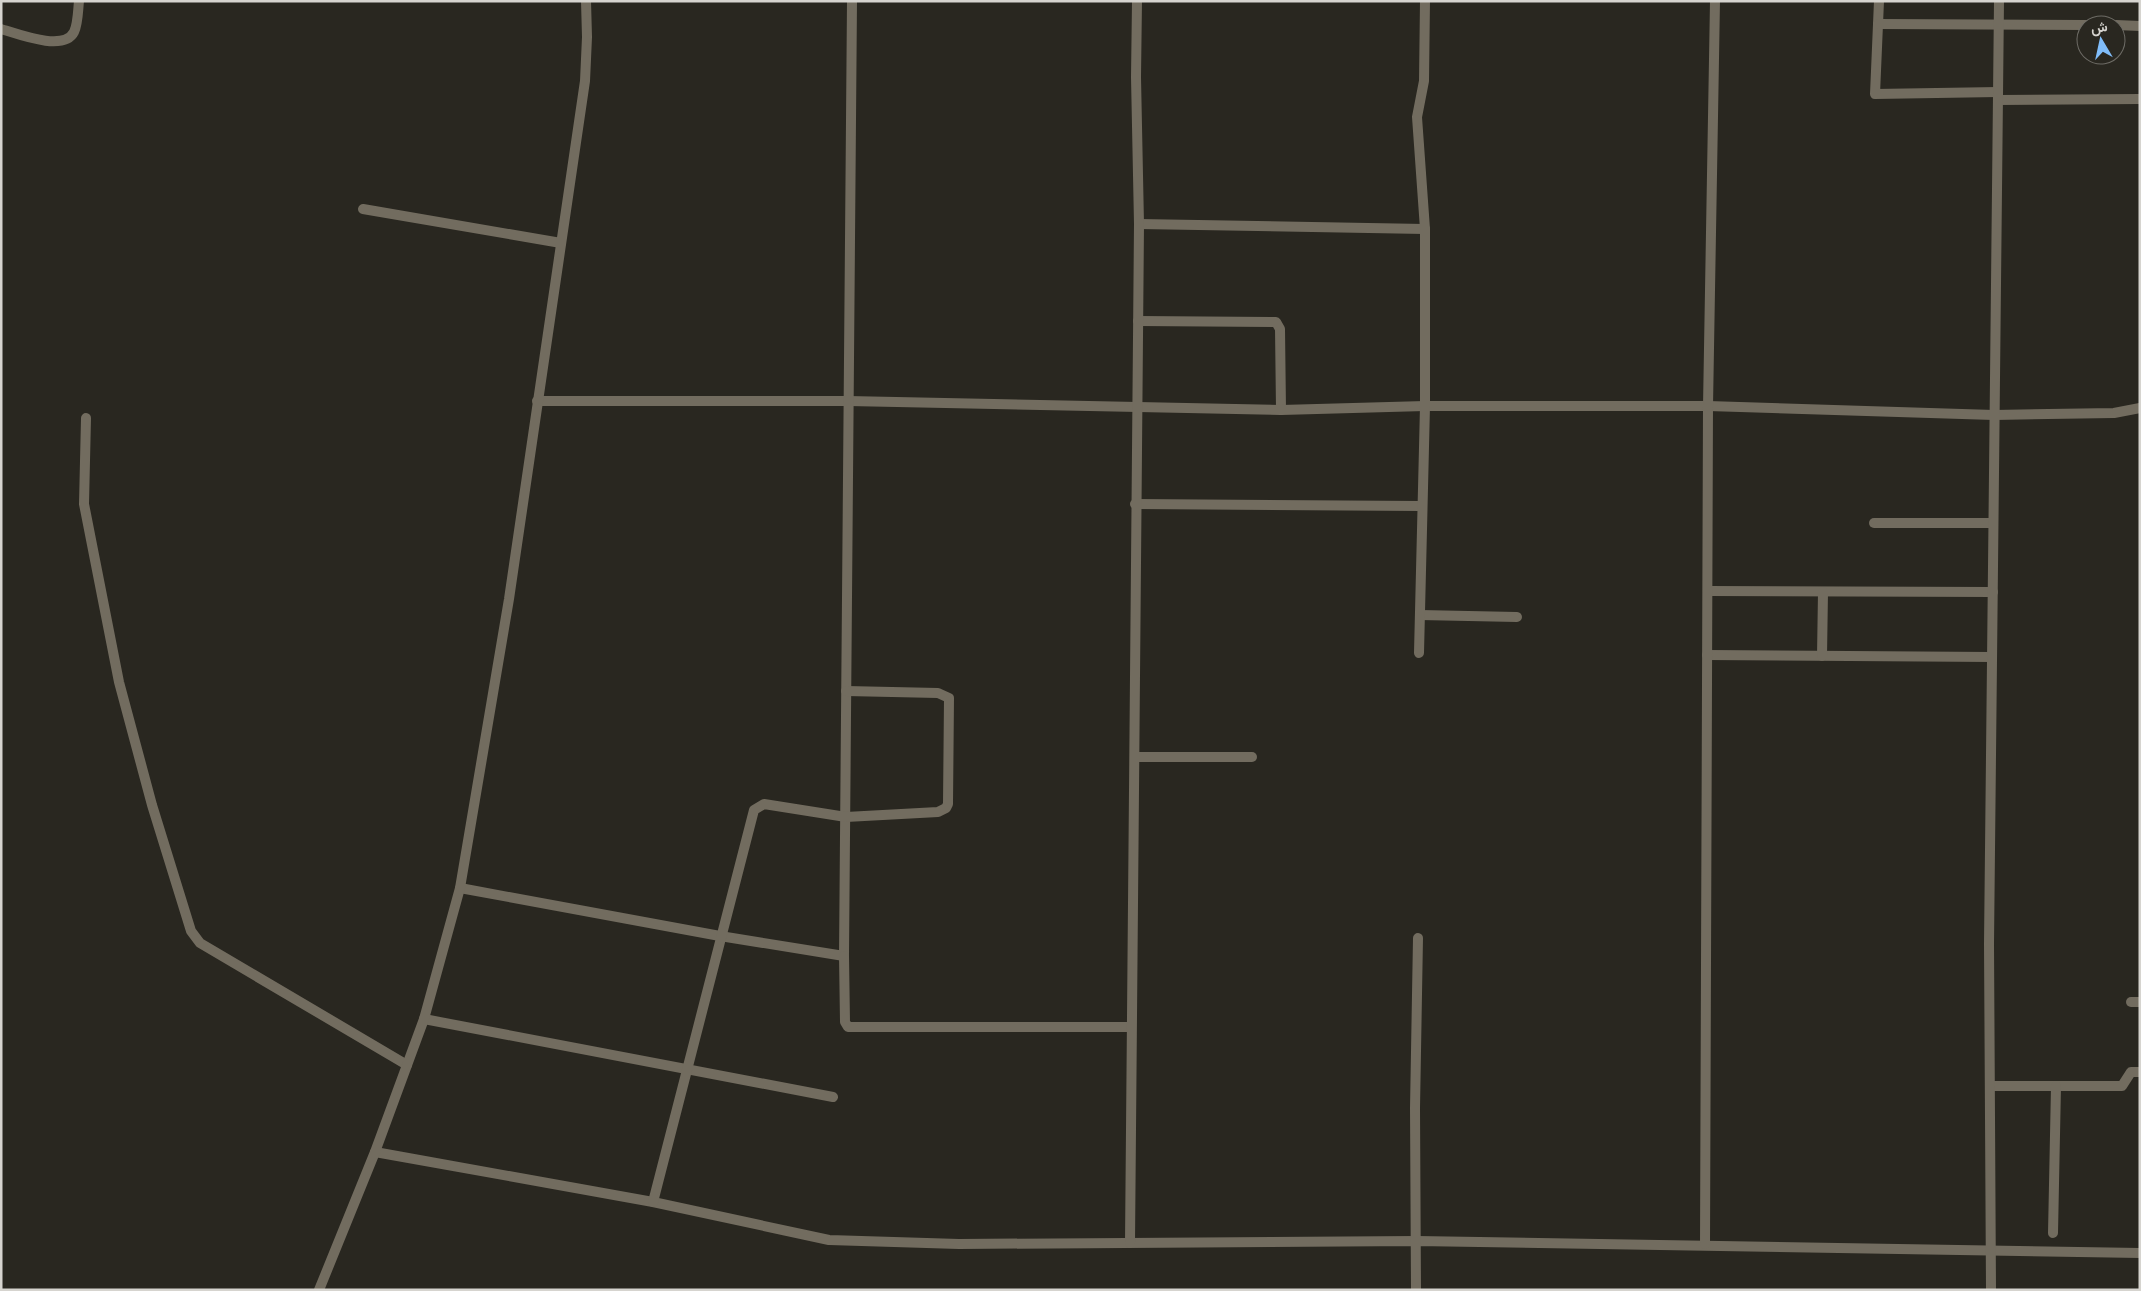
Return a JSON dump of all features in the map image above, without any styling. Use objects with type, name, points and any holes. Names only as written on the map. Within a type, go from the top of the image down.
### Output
[{"type":"street","points":[[1,30],[52,42],[63,42],[74,32],[79,1]]},
{"type":"street","points":[[319,1290],[376,1152],[424,1019],[460,888],[509,599],[585,81],[588,37],[586,1]]},
{"type":"street","points":[[852,1],[845,1022],[848,1027],[1131,1027]]},
{"type":"street","points":[[1130,1243],[1135,757],[1135,504],[1139,224],[1136,78],[1137,1]]},
{"type":"street","points":[[1419,653],[1421,506],[1425,406],[1425,229],[1417,117],[1424,82],[1425,1]]},
{"type":"street","points":[[1705,1244],[1708,406],[1715,1]]},
{"type":"street","points":[[1878,1],[1875,94],[2140,99]]},
{"type":"street","points":[[1991,1290],[1989,944],[1999,1]]},
{"type":"street","points":[[1878,24],[2076,25]]},
{"type":"street","points":[[2126,26],[2140,26]]},
{"type":"street","points":[[363,209],[561,243]]},
{"type":"street","points":[[1139,224],[1425,229]]},
{"type":"street","points":[[1138,320],[1276,322],[1280,329],[1281,410]]},
{"type":"street","points":[[537,401],[848,401],[1281,410],[1425,406],[1708,406],[1994,415],[2114,413],[2140,408]]},
{"type":"street","points":[[86,418],[84,504],[119,682],[152,805],[191,931],[200,943],[407,1064]]},
{"type":"street","points":[[1135,504],[1421,506]]},
{"type":"street","points":[[1874,523],[1993,523]]},
{"type":"street","points":[[1708,591],[1992,592]]},
{"type":"street","points":[[1822,656],[1823,592]]},
{"type":"street","points":[[1420,615],[1517,617]]},
{"type":"street","points":[[1707,655],[1992,657]]},
{"type":"street","points":[[652,1202],[754,810],[764,804],[846,818],[933,813],[946,808],[949,698],[938,693],[846,691]]},
{"type":"street","points":[[1135,757],[1252,756]]},
{"type":"street","points":[[460,888],[720,936],[844,956]]},
{"type":"street","points":[[1416,1290],[1415,1108],[1418,938]]},
{"type":"street","points":[[424,1019],[833,1097]]},
{"type":"street","points":[[1990,1086],[2122,1086],[2131,1072],[2140,1072]]},
{"type":"street","points":[[2053,1233],[2056,1086]]},
{"type":"street","points":[[376,1152],[652,1202],[829,1240],[959,1244],[1417,1241],[1705,1244],[2140,1253]]}]
